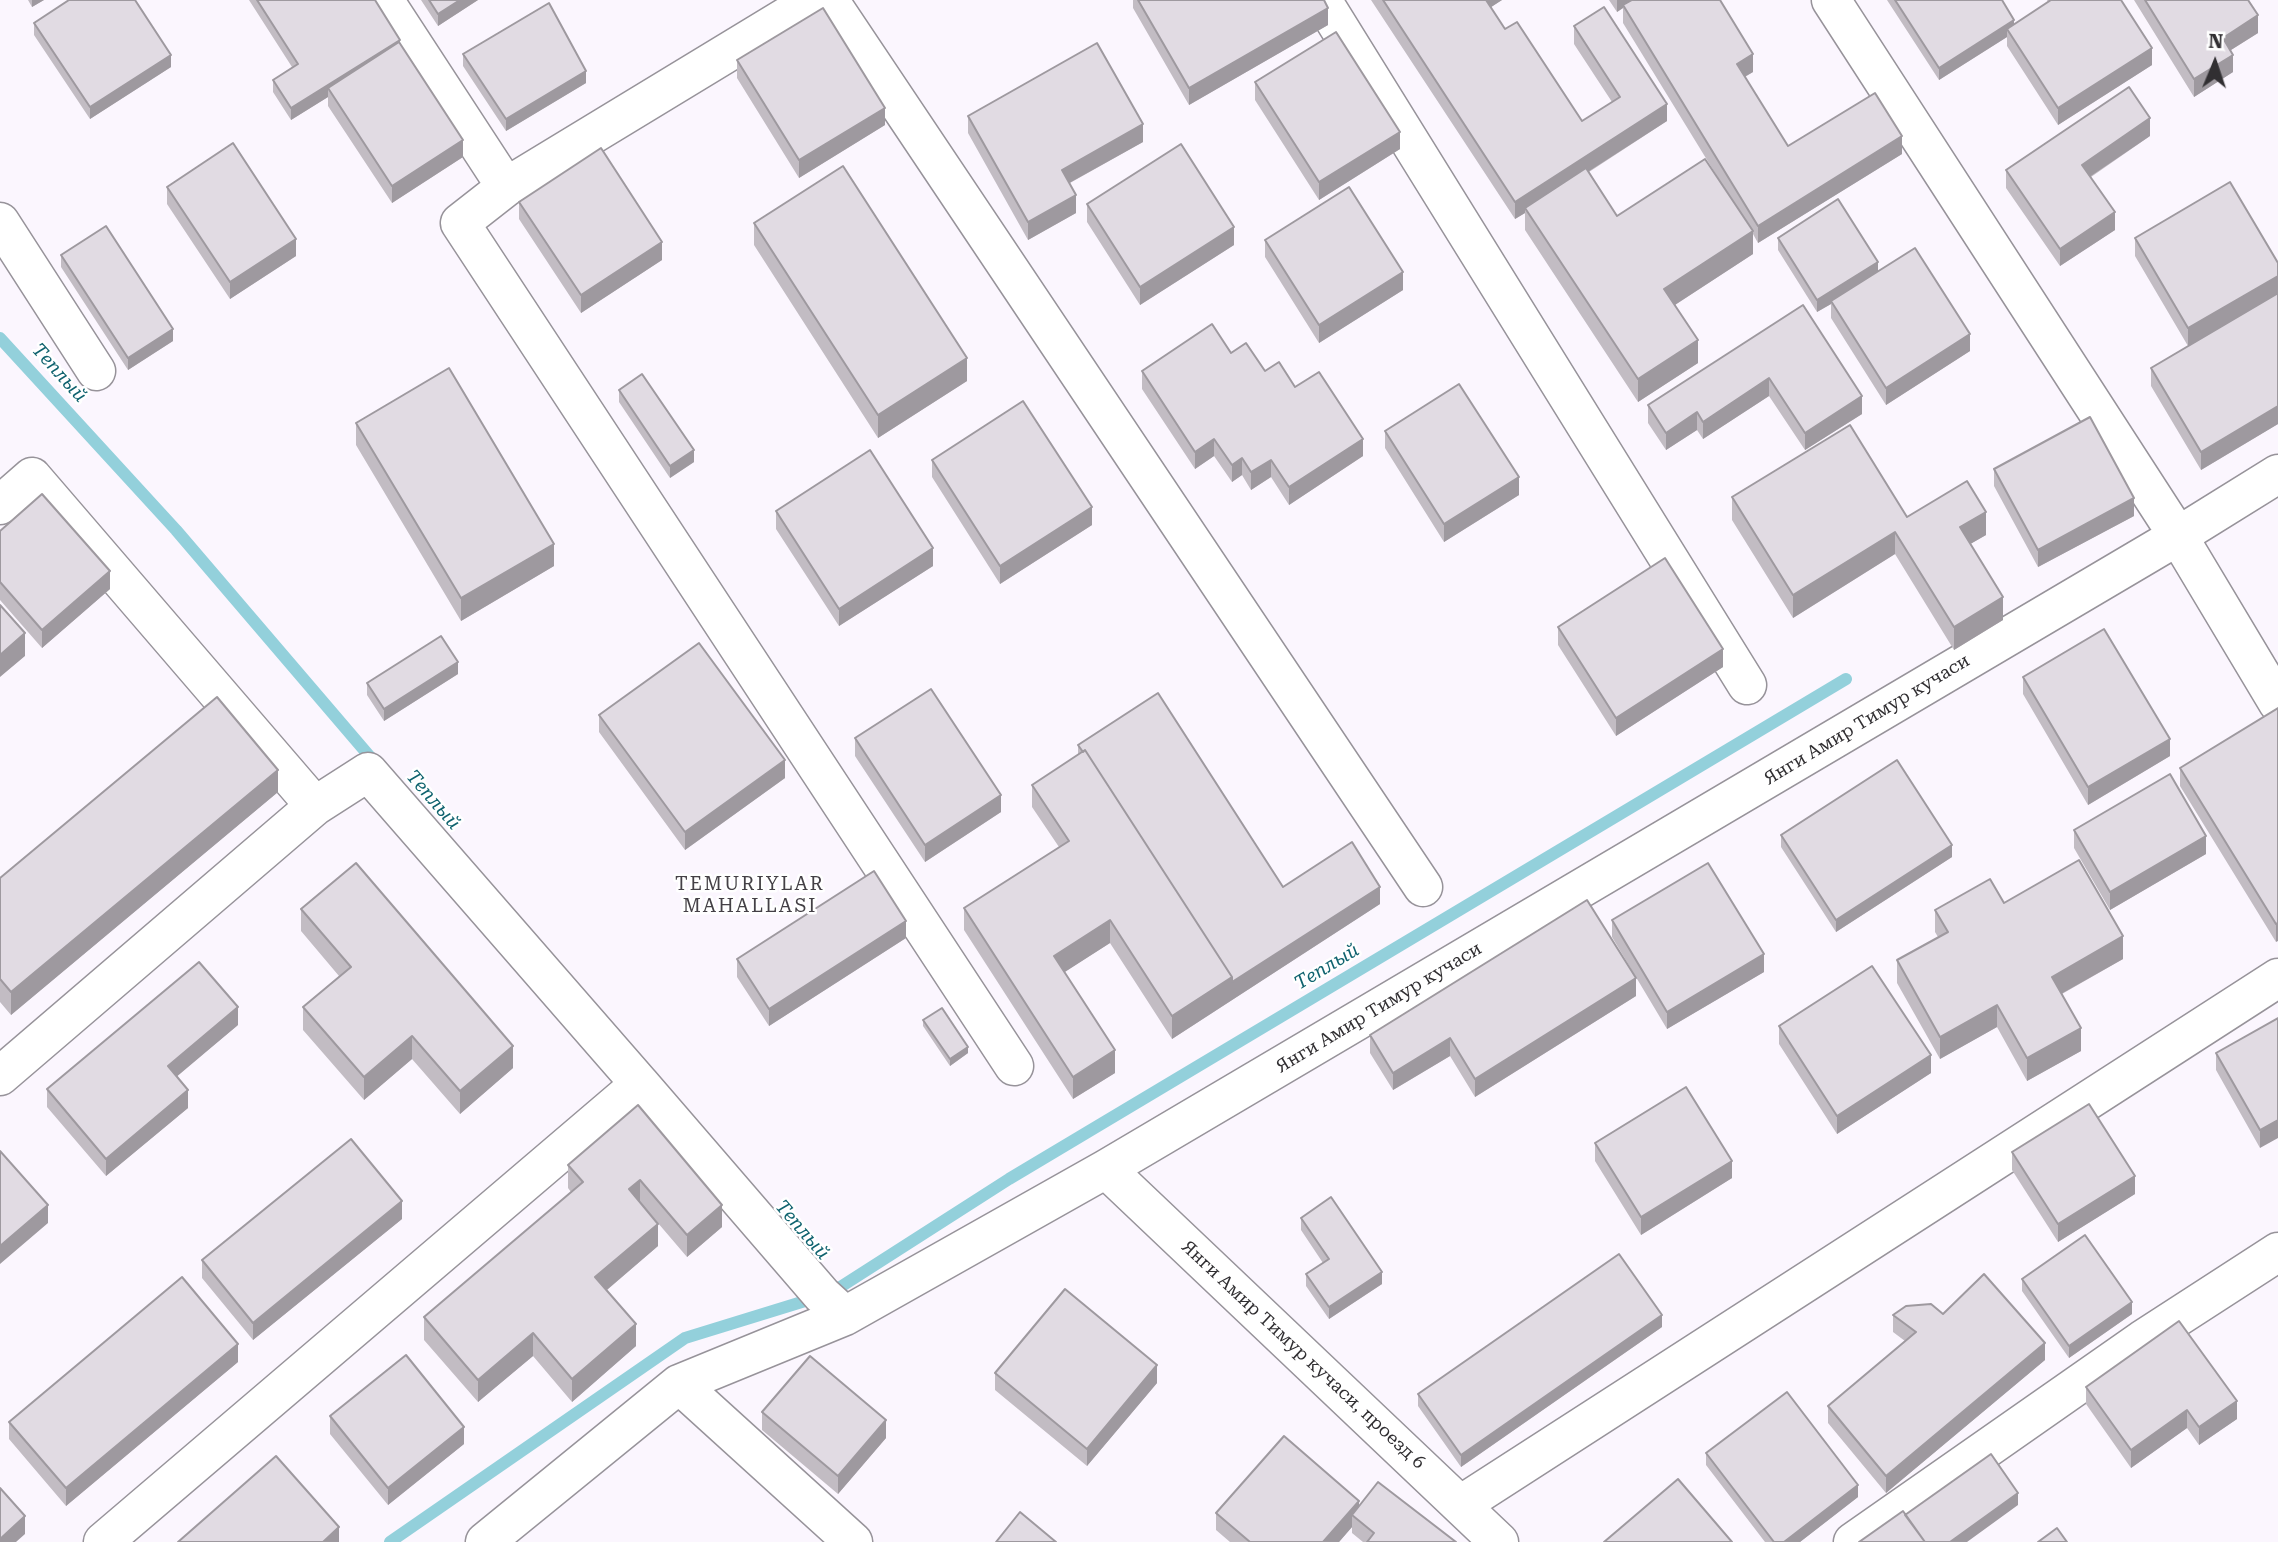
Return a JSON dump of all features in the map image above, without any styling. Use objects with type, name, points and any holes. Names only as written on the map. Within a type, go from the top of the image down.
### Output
[{"type":"street","points":[[384,0],[506,187]]},
{"type":"street","points":[[814,0],[506,187],[460,223],[1014,1066]]},
{"type":"street","points":[[829,0],[1423,887]]},
{"type":"street","points":[[1322,0],[1747,685]]},
{"type":"street","points":[[1830,0],[2178,536],[2278,703]]},
{"type":"street","points":[[0,222],[96,371]]},
{"type":"street","name":"Янги Амир Тимур кучаси","points":[[485,1542],[679,1384],[845,1316],[1106,1169],[2178,536],[2278,474]]},
{"type":"street","points":[[0,505],[32,477],[315,806]]},
{"type":"street","points":[[0,1076],[315,806],[368,772],[822,1295],[845,1316]]},
{"type":"street","points":[[1462,1504],[2278,978]]},
{"type":"street","points":[[103,1542],[640,1084]]},
{"type":"street","name":"Янги Амир Тимур кучаси, проезд 6","points":[[1106,1169],[1499,1542]]},
{"type":"street","points":[[1853,1542],[2142,1340],[2278,1252]]},
{"type":"street","points":[[679,1384],[853,1542]]},
{"type":"building","points":[[69,0],[135,0],[171,55],[90,107],[34,23]]},
{"type":"building","points":[[257,0],[375,0],[400,40],[291,108],[273,80],[298,64]]},
{"type":"building","points":[[429,0],[460,0],[438,14]]},
{"type":"building","points":[[1138,0],[1324,0],[1328,8],[1189,88]]},
{"type":"building","points":[[1383,0],[1486,0],[1505,29],[1517,22],[1582,121],[1620,97],[1574,26],[1604,7],[1667,104],[1515,202]]},
{"type":"building","points":[[1632,0],[1720,0],[1753,54],[1737,64],[1788,146],[1875,93],[1902,136],[1758,226],[1623,5]]},
{"type":"building","points":[[1895,0],[2002,0],[2014,20],[1939,68]]},
{"type":"building","points":[[2051,0],[2121,0],[2152,48],[2058,108],[2007,29]]},
{"type":"building","points":[[2145,0],[2248,0],[2258,15],[2223,38],[2233,55],[2194,79]]},
{"type":"building","points":[[549,3],[586,71],[506,119],[463,54]]},
{"type":"building","points":[[823,8],[885,108],[799,160],[737,60]]},
{"type":"building","points":[[1336,32],[1400,132],[1319,182],[1255,82]]},
{"type":"building","points":[[399,42],[463,140],[392,186],[328,88]]},
{"type":"building","points":[[1097,43],[1143,124],[1062,170],[1076,195],[1028,222],[968,116]]},
{"type":"building","points":[[2129,87],[2150,118],[2082,165],[2115,212],[2060,249],[2006,170]]},
{"type":"building","points":[[233,143],[296,239],[230,282],[167,187]]},
{"type":"building","points":[[1181,144],[1234,227],[1140,287],[1087,204]]},
{"type":"building","points":[[601,148],[662,242],[581,295],[519,202]]},
{"type":"building","points":[[1705,159],[1753,231],[1664,289],[1698,340],[1638,379],[1525,208],[1586,168],[1617,216]]},
{"type":"building","points":[[843,166],[967,358],[878,415],[754,223]]},
{"type":"building","points":[[2230,182],[2278,263],[2278,276],[2188,328],[2135,238]]},
{"type":"building","points":[[1349,187],[1403,272],[1319,325],[1265,240]]},
{"type":"building","points":[[1838,199],[1878,262],[1817,300],[1778,238]]},
{"type":"building","points":[[106,226],[173,329],[128,358],[61,255]]},
{"type":"building","points":[[1915,248],[1970,334],[1886,388],[1831,301]]},
{"type":"building","points":[[2278,293],[2278,406],[2201,452],[2151,368]]},
{"type":"building","points":[[1803,305],[1862,396],[1805,433],[1769,378],[1703,422],[1697,412],[1666,433],[1648,405]]},
{"type":"building","points":[[1212,324],[1231,353],[1246,343],[1265,371],[1279,362],[1295,387],[1319,372],[1363,439],[1289,487],[1271,460],[1251,472],[1242,458],[1232,465],[1214,439],[1195,452],[1142,371]]},
{"type":"building","points":[[449,368],[554,544],[461,598],[356,423]]},
{"type":"building","points":[[642,374],[694,450],[670,466],[619,390]]},
{"type":"building","points":[[1459,384],[1519,477],[1444,524],[1385,431]]},
{"type":"building","points":[[1023,401],[1092,507],[1000,566],[932,460]]},
{"type":"building","points":[[2090,417],[2134,498],[2038,550],[1994,469]]},
{"type":"building","points":[[1850,425],[1907,517],[1967,481],[1986,512],[1960,527],[2003,597],[1954,627],[1895,532],[1793,595],[1732,497]]},
{"type":"building","points":[[870,450],[933,548],[839,609],[776,511]]},
{"type":"building","points":[[42,494],[110,571],[42,630],[0,582],[0,531]]},
{"type":"building","points":[[1665,558],[1723,649],[1616,718],[1558,627]]},
{"type":"building","points":[[0,605],[25,633],[0,655]]},
{"type":"building","points":[[2104,629],[2170,739],[2088,787],[2023,677]]},
{"type":"building","points":[[441,636],[458,662],[384,709],[367,683]]},
{"type":"building","points":[[699,643],[785,760],[685,832],[599,715]]},
{"type":"building","points":[[931,689],[1001,795],[925,845],[855,738]]},
{"type":"building","points":[[1158,693],[1283,887],[1352,842],[1380,887],[1232,982],[1232,977],[1085,750],[1083,752],[1078,745]]},
{"type":"building","points":[[217,697],[278,770],[11,992],[0,979],[0,878]]},
{"type":"building","points":[[2278,708],[2278,923],[2276,924],[2180,768]]},
{"type":"building","points":[[1085,750],[1232,977],[1172,1016],[1110,920],[1054,956],[1115,1050],[1073,1077],[964,908],[1069,841],[1032,785]]},
{"type":"building","points":[[1897,760],[1952,845],[1836,920],[1781,835]]},
{"type":"building","points":[[2170,774],[2206,836],[2110,892],[2074,830]]},
{"type":"building","points":[[2079,860],[2123,936],[2052,977],[2081,1028],[2027,1058],[1997,1005],[1940,1037],[1897,960],[1948,932],[1935,910],[1990,879],[2004,903]]},
{"type":"building","points":[[356,863],[513,1046],[460,1091],[412,1036],[364,1077],[303,1007],[351,967],[301,909]]},
{"type":"building","points":[[1708,863],[1764,954],[1667,1012],[1612,920]]},
{"type":"building","points":[[874,871],[906,921],[769,1009],[737,959]]},
{"type":"building","points":[[1587,900],[1636,978],[1475,1079],[1450,1038],[1393,1073],[1370,1035]]},
{"type":"building","points":[[199,962],[238,1007],[168,1066],[188,1090],[106,1159],[47,1089]]},
{"type":"building","points":[[1872,966],[1931,1055],[1837,1116],[1779,1026]]},
{"type":"building","points":[[942,1008],[968,1047],[950,1059],[923,1020]]},
{"type":"building","points":[[2278,1018],[2278,1120],[2260,1130],[2216,1053]]},
{"type":"building","points":[[1686,1087],[1732,1161],[1641,1217],[1595,1143]]},
{"type":"building","points":[[2089,1104],[2135,1176],[2058,1224],[2012,1152]]},
{"type":"building","points":[[638,1105],[722,1205],[687,1235],[640,1180],[629,1189],[658,1224],[595,1277],[636,1324],[572,1379],[533,1333],[478,1380],[424,1317],[583,1182],[568,1165]]},
{"type":"building","points":[[351,1139],[402,1201],[253,1323],[202,1260]]},
{"type":"building","points":[[0,1151],[48,1205],[0,1246]]},
{"type":"building","points":[[1331,1197],[1382,1272],[1329,1307],[1306,1274],[1329,1259],[1301,1218]]},
{"type":"building","points":[[2085,1235],[2132,1302],[2069,1346],[2022,1279]]},
{"type":"building","points":[[1619,1254],[1662,1315],[1461,1455],[1418,1394]]},
{"type":"building","points":[[1984,1274],[2045,1343],[1886,1476],[1828,1406],[1916,1332],[1893,1315],[1906,1306],[1931,1304],[1943,1314]]},
{"type":"building","points":[[182,1277],[238,1344],[66,1488],[9,1422]]},
{"type":"building","points":[[1065,1289],[1157,1365],[1087,1449],[995,1373]]},
{"type":"building","points":[[2179,1321],[2237,1401],[2199,1427],[2187,1410],[2131,1450],[2086,1387]]},
{"type":"building","points":[[406,1355],[464,1427],[388,1488],[330,1416]]},
{"type":"building","points":[[810,1356],[886,1420],[838,1476],[762,1412]]},
{"type":"building","points":[[1787,1392],[1858,1485],[1784,1542],[1774,1542],[1706,1453]]},
{"type":"building","points":[[1284,1436],[1359,1501],[1323,1542],[1250,1542],[1216,1513]]},
{"type":"building","points":[[1991,1454],[2018,1493],[1950,1542],[1925,1542],[1905,1515]]},
{"type":"building","points":[[276,1456],[339,1527],[323,1542],[178,1542]]},
{"type":"building","points":[[1678,1479],[1732,1542],[1604,1542]]},
{"type":"building","points":[[1378,1482],[1456,1542],[1367,1542],[1374,1533],[1352,1515]]},
{"type":"building","points":[[0,1488],[25,1516],[0,1539]]},
{"type":"building","points":[[1903,1511],[1925,1542],[1859,1542]]},
{"type":"building","points":[[1020,1512],[1056,1542],[996,1542]]},
{"type":"building","points":[[2057,1528],[2067,1542],[2038,1542]]},
{"type":"waterway","name":"Теплый","points":[[0,338],[176,530],[377,765]]},
{"type":"waterway","name":"Теплый","points":[[390,1542],[685,1338],[831,1293],[1009,1179],[1846,679]]},
{"type":"district","name":"TEMURIYLAR MAHALLASI","points":[[750,895]]}]
